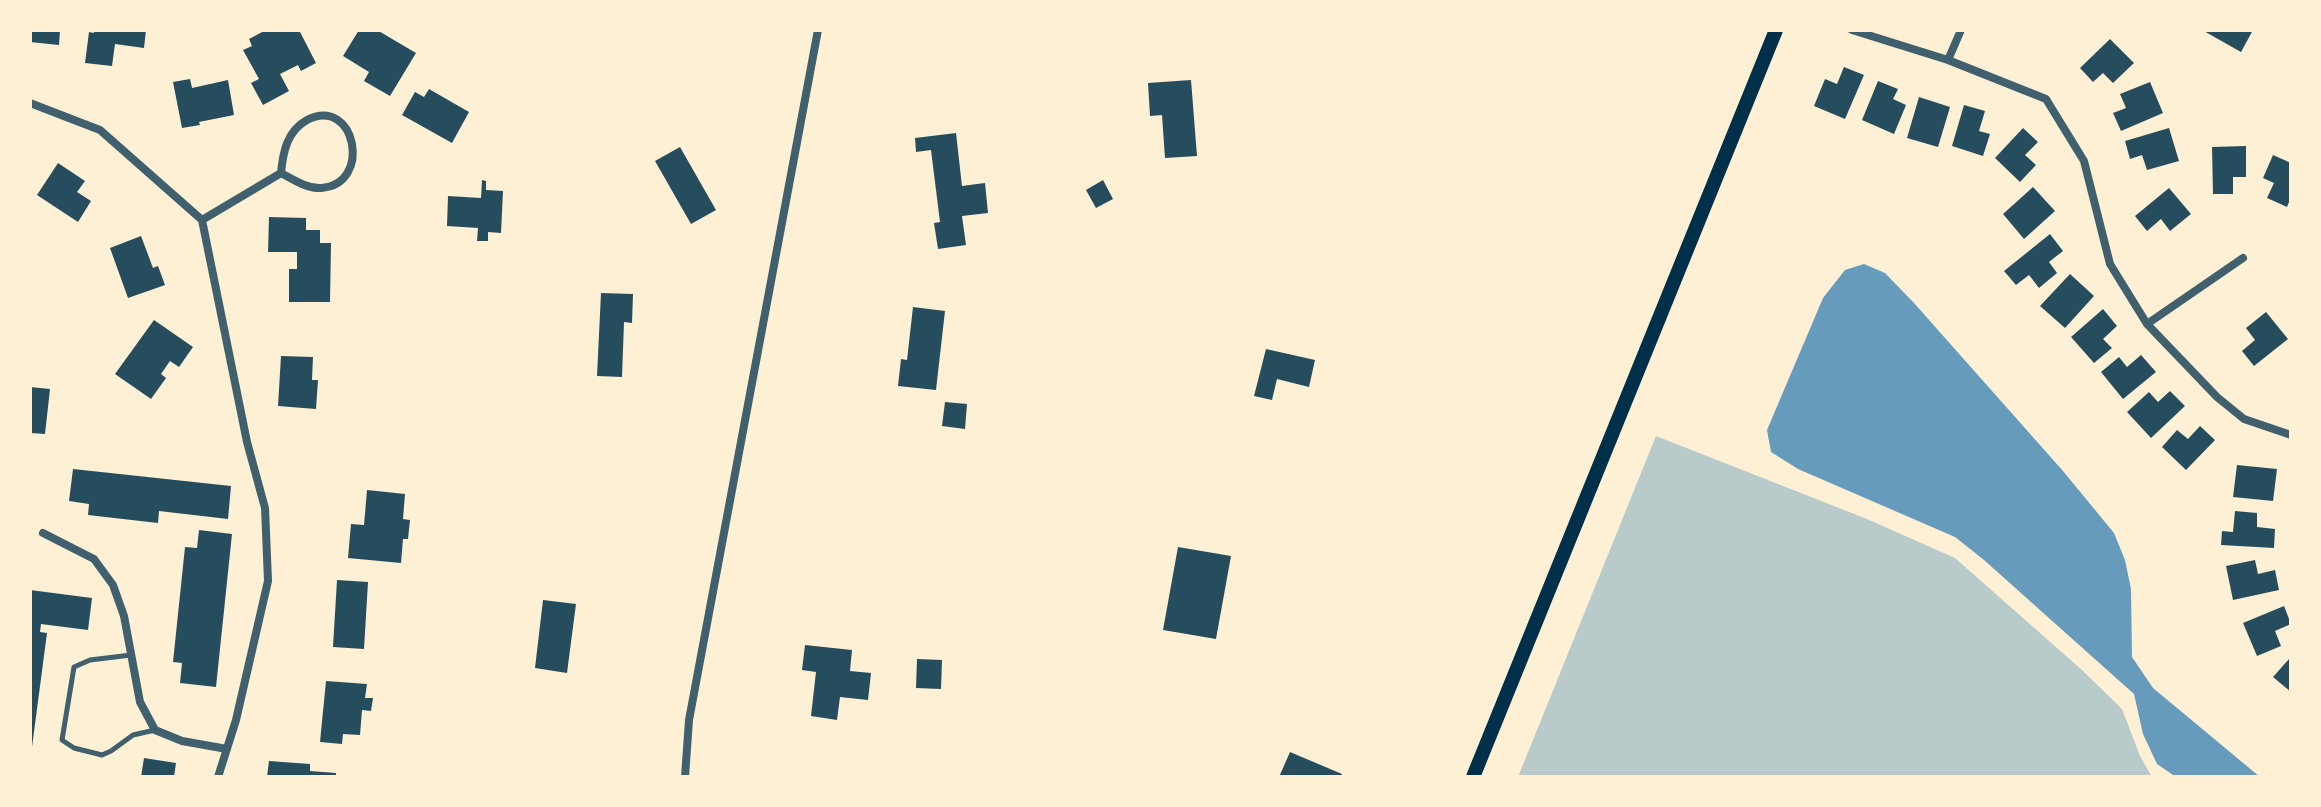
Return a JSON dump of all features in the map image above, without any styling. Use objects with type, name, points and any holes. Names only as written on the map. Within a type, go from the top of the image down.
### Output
[{"type":"main road","points":[[1473,777],[1776,30]]},
{"type":"street","points":[[685,777],[689,720],[818,30]]},
{"type":"street","points":[[1852,30],[1948,60],[2046,99],[2084,161],[2110,264],[2147,324],[2217,397],[2244,419],[2291,435]]},
{"type":"street","points":[[1948,60],[1961,30]]},
{"type":"street","points":[[30,103],[100,130],[202,220],[247,442],[265,508],[268,581],[236,720],[218,777]]},
{"type":"street","points":[[317,116],[335,118],[347,128],[354,147],[351,166],[340,182],[322,188],[306,186],[281,173],[283,152],[290,135],[302,123],[317,116]]},
{"type":"street","points":[[202,220],[281,173]]},
{"type":"street","points":[[2147,324],[2243,258]]},
{"type":"street","points":[[43,533],[94,559],[113,585],[124,616],[140,702],[155,730],[182,741],[227,749]]},
{"type":"lane","points":[[131,655],[90,660],[74,667],[62,740],[74,748],[102,755],[133,735],[155,730]]},
{"type":"shaded area","points":[[1656,436],[1867,519],[1955,558],[2122,709],[2140,756],[2152,777],[1518,777]]},
{"type":"water","points":[[1864,264],[1885,273],[1914,303],[2114,533],[2125,560],[2131,589],[2132,657],[2153,688],[2260,777],[2176,777],[2157,764],[2143,734],[2134,694],[1984,560],[1955,537],[1798,469],[1771,452],[1767,430],[1823,298],[1845,270]]},
{"type":"building","points":[[30,30],[60,30],[59,45],[30,42]]},
{"type":"building","points":[[94,30],[146,30],[144,48],[115,44],[112,66],[85,63],[89,32],[94,33]]},
{"type":"building","points":[[266,30],[299,30],[316,63],[301,71],[298,65],[280,74],[289,91],[263,105],[251,83],[259,79],[243,50],[252,46],[249,39]]},
{"type":"building","points":[[359,30],[377,30],[416,53],[390,96],[364,81],[369,72],[343,56]]},
{"type":"building","points":[[2202,30],[2253,30],[2241,52]]},
{"type":"building","points":[[2110,39],[2134,63],[2113,83],[2103,73],[2093,82],[2080,68]]},
{"type":"building","points":[[1844,67],[1864,75],[1845,119],[1814,106],[1825,79],[1837,84]]},
{"type":"building","points":[[190,79],[192,88],[228,80],[234,115],[182,128],[173,82]]},
{"type":"building","points":[[1191,80],[1197,156],[1165,158],[1162,115],[1150,116],[1148,83]]},
{"type":"building","points":[[1878,81],[1898,89],[1893,99],[1906,105],[1894,134],[1862,120]]},
{"type":"building","points":[[2150,82],[2163,113],[2121,131],[2113,113],[2126,108],[2120,94]]},
{"type":"building","points":[[429,89],[469,112],[452,143],[402,115],[415,92],[424,97]]},
{"type":"building","points":[[1919,97],[1950,107],[1938,147],[1907,138]]},
{"type":"building","points":[[1964,105],[1985,111],[1979,131],[1990,134],[1983,156],[1952,146]]},
{"type":"building","points":[[2023,128],[2038,142],[2025,155],[2036,165],[2020,182],[1995,158]]},
{"type":"building","points":[[2169,128],[2179,161],[2147,170],[2142,155],[2130,159],[2125,141]]},
{"type":"building","points":[[956,133],[962,186],[985,183],[988,213],[962,216],[966,245],[938,249],[934,223],[940,222],[931,150],[916,152],[915,138]]},
{"type":"building","points":[[2246,146],[2246,177],[2233,177],[2233,194],[2213,194],[2212,147]]},
{"type":"building","points":[[680,147],[716,210],[691,224],[655,161]]},
{"type":"building","points":[[2273,155],[2291,163],[2291,197],[2287,207],[2267,198],[2274,183],[2263,178]]},
{"type":"building","points":[[58,163],[85,181],[77,192],[91,201],[78,222],[37,195]]},
{"type":"building","points":[[482,180],[486,181],[486,190],[503,191],[501,233],[488,232],[488,241],[477,241],[478,228],[447,226],[448,196],[481,198]]},
{"type":"building","points":[[1103,180],[1113,199],[1096,208],[1086,190]]},
{"type":"building","points":[[2033,187],[2055,211],[2024,239],[2003,214]]},
{"type":"building","points":[[2169,188],[2191,214],[2170,231],[2161,219],[2147,231],[2135,216]]},
{"type":"building","points":[[269,217],[306,218],[306,230],[320,230],[320,243],[331,243],[330,302],[289,302],[289,269],[297,269],[297,252],[268,252]]},
{"type":"building","points":[[2050,234],[2063,251],[2049,262],[2057,273],[2039,288],[2029,275],[2016,285],[2004,271]]},
{"type":"building","points":[[141,236],[153,268],[158,266],[165,285],[128,298],[110,248]]},
{"type":"building","points":[[2070,274],[2094,296],[2065,328],[2040,306]]},
{"type":"building","points":[[601,293],[633,294],[632,323],[624,322],[622,377],[597,376]]},
{"type":"building","points":[[913,307],[945,311],[936,390],[898,386],[901,359],[907,360]]},
{"type":"building","points":[[2103,309],[2117,326],[2103,339],[2112,348],[2094,363],[2071,337]]},
{"type":"building","points":[[2266,312],[2288,339],[2254,366],[2242,351],[2255,340],[2246,328]]},
{"type":"building","points":[[154,320],[193,347],[179,367],[170,361],[161,374],[166,378],[151,399],[115,374]]},
{"type":"building","points":[[1266,349],[1315,360],[1309,387],[1277,379],[1272,400],[1254,396]]},
{"type":"building","points":[[2141,355],[2156,372],[2123,399],[2101,372],[2119,357],[2127,367]]},
{"type":"building","points":[[281,356],[313,357],[312,380],[318,380],[316,409],[278,406]]},
{"type":"building","points":[[30,387],[50,389],[45,434],[30,433]]},
{"type":"building","points":[[2170,391],[2185,406],[2151,438],[2127,412],[2149,392],[2158,402]]},
{"type":"building","points":[[945,402],[967,404],[965,429],[942,426]]},
{"type":"building","points":[[2200,426],[2215,440],[2186,470],[2162,447],[2177,430],[2188,439]]},
{"type":"building","points":[[2237,465],[2277,469],[2273,501],[2233,497]]},
{"type":"building","points":[[73,469],[231,486],[228,519],[159,511],[158,523],[88,515],[89,504],[69,501]]},
{"type":"building","points":[[367,490],[405,494],[403,519],[410,520],[408,539],[403,539],[401,563],[348,558],[351,524],[364,525]]},
{"type":"building","points":[[2235,511],[2257,513],[2257,527],[2275,529],[2274,548],[2221,545],[2222,531],[2233,532]]},
{"type":"building","points":[[199,530],[232,534],[216,687],[180,683],[182,663],[173,662],[185,547],[197,548]]},
{"type":"building","points":[[1178,547],[1231,556],[1216,639],[1163,630]]},
{"type":"building","points":[[2255,560],[2258,574],[2275,570],[2279,590],[2233,600],[2226,566]]},
{"type":"building","points":[[337,580],[368,582],[364,649],[333,647]]},
{"type":"building","points":[[30,590],[92,598],[88,630],[41,624],[40,632],[47,633],[32,747],[30,747]]},
{"type":"building","points":[[543,600],[576,604],[567,673],[535,668]]},
{"type":"building","points":[[2284,606],[2291,624],[2275,631],[2281,646],[2257,656],[2243,623]]},
{"type":"building","points":[[805,645],[852,650],[850,671],[871,673],[868,700],[840,697],[837,720],[811,716],[816,672],[802,670]]},
{"type":"building","points":[[917,659],[942,660],[941,689],[916,688]]},
{"type":"building","points":[[2289,659],[2291,661],[2291,692],[2273,677]]},
{"type":"building","points":[[326,681],[367,684],[365,698],[373,698],[371,711],[362,710],[360,735],[343,734],[342,744],[320,742]]},
{"type":"building","points":[[1290,752],[1342,774],[1341,777],[1279,777]]},
{"type":"building","points":[[144,758],[176,763],[174,777],[141,777]]},
{"type":"building","points":[[269,761],[310,764],[310,771],[336,773],[336,777],[267,777]]}]
